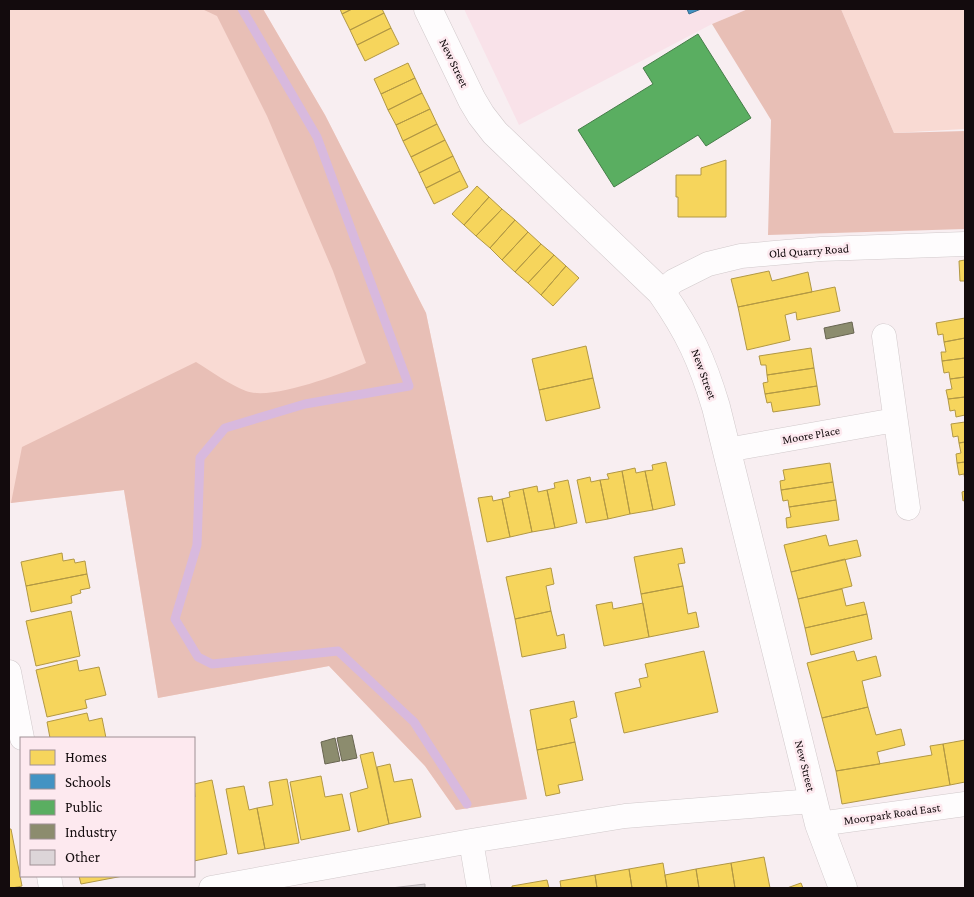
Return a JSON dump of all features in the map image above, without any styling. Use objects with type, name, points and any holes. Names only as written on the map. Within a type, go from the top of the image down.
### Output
[{"type":"street","name":"New Street","points":[[428,9],[472,100],[490,127],[661,292],[682,322],[703,366],[727,450],[816,813],[843,888]]},
{"type":"street","name":"Old Quarry Road","points":[[661,292],[674,280],[708,264],[740,256],[821,249],[965,244]]},
{"type":"street","points":[[884,336],[908,508]]},
{"type":"street","name":"Moore Place","points":[[727,450],[895,420]]},
{"type":"street","points":[[9,672],[22,737]]},
{"type":"street","name":"Moorpark Road East","points":[[211,888],[471,841],[625,816],[816,813],[965,804]]},
{"type":"street","points":[[471,841],[479,888]]},
{"type":"shaded area","points":[[9,9],[263,9],[325,115],[426,313],[527,799],[456,810],[425,766],[329,666],[158,698],[124,490],[9,503]]},
{"type":"shaded area","points":[[202,9],[263,9],[325,115],[426,313],[527,799],[456,810],[425,766],[329,666],[158,698],[124,490],[11,503],[22,447],[196,362],[240,388],[257,393],[306,385],[366,363],[333,271],[267,116],[217,16]]},
{"type":"shaded area","points":[[464,9],[748,9],[712,24],[519,125]]},
{"type":"shaded area","points":[[748,9],[841,9],[894,133],[965,131],[965,229],[768,235],[771,120],[712,24]]},
{"type":"shaded area","points":[[841,9],[965,9],[965,129],[894,133]]},
{"type":"building: Homes","points":[[340,9],[352,9],[342,14]]},
{"type":"building: Homes","points":[[352,9],[382,9],[384,13],[350,30],[342,14]]},
{"type":"building: Homes","points":[[384,13],[391,28],[357,45],[350,30]]},
{"type":"building: Homes","points":[[391,28],[399,44],[365,61],[357,45]]},
{"type":"building: Homes","points":[[408,63],[415,78],[381,94],[374,79]]},
{"type":"building: Homes","points":[[415,78],[422,93],[388,110],[381,94]]},
{"type":"building: Homes","points":[[422,93],[430,109],[396,125],[388,110]]},
{"type":"building: Homes","points":[[430,109],[437,124],[403,141],[396,125]]},
{"type":"building: Homes","points":[[437,124],[445,140],[411,157],[403,141]]},
{"type":"building: Homes","points":[[445,140],[453,156],[419,173],[411,157]]},
{"type":"building: Homes","points":[[453,156],[460,171],[426,188],[419,173]]},
{"type":"building: Homes","points":[[726,160],[726,217],[678,217],[676,175],[701,175],[701,168]]},
{"type":"building: Homes","points":[[460,171],[468,187],[434,204],[426,188]]},
{"type":"building: Homes","points":[[477,186],[489,197],[464,225],[452,214]]},
{"type":"building: Homes","points":[[489,197],[502,209],[476,236],[464,225]]},
{"type":"building: Homes","points":[[502,209],[515,220],[490,248],[476,236]]},
{"type":"building: Homes","points":[[515,220],[528,232],[502,260],[490,248]]},
{"type":"building: Homes","points":[[528,232],[541,244],[515,272],[502,260]]},
{"type":"building: Homes","points":[[541,244],[554,255],[528,283],[515,272]]},
{"type":"building: Homes","points":[[554,255],[566,266],[541,295],[528,283]]},
{"type":"building: Homes","points":[[965,260],[965,281],[960,281],[959,261]]},
{"type":"building: Homes","points":[[566,266],[579,278],[553,306],[541,295]]},
{"type":"building: Homes","points":[[769,271],[772,281],[808,272],[812,292],[738,307],[731,279]]},
{"type":"building: Homes","points":[[835,287],[840,311],[797,320],[796,312],[785,315],[790,340],[747,350],[738,307]]},
{"type":"building: Homes","points":[[965,318],[965,338],[944,342],[943,334],[938,335],[936,323]]},
{"type":"building: Homes","points":[[965,338],[965,358],[942,361],[941,352],[946,352],[944,342]]},
{"type":"building: Homes","points":[[586,346],[593,378],[539,390],[532,359]]},
{"type":"building: Homes","points":[[811,348],[814,368],[767,375],[766,365],[761,365],[759,356]]},
{"type":"building: Homes","points":[[965,358],[965,377],[950,379],[949,372],[944,373],[942,361]]},
{"type":"building: Homes","points":[[814,368],[817,386],[765,394],[763,383],[768,382],[767,375]]},
{"type":"building: Homes","points":[[965,377],[965,397],[948,399],[946,390],[952,389],[950,379]]},
{"type":"building: Homes","points":[[593,378],[600,408],[546,421],[539,390]]},
{"type":"building: Homes","points":[[817,386],[820,405],[773,412],[771,402],[767,403],[765,394]]},
{"type":"building: Homes","points":[[965,397],[965,415],[956,417],[955,410],[950,411],[948,399]]},
{"type":"building: Homes","points":[[965,422],[965,442],[959,443],[958,436],[953,437],[951,424]]},
{"type":"building: Homes","points":[[965,442],[965,462],[957,463],[956,454],[961,453],[959,443]]},
{"type":"building: Homes","points":[[666,462],[675,505],[653,510],[645,471],[653,470],[652,465]]},
{"type":"building: Homes","points":[[965,462],[965,481],[964,474],[959,475],[957,463]]},
{"type":"building: Homes","points":[[830,463],[833,482],[781,490],[780,481],[785,480],[783,470]]},
{"type":"building: Homes","points":[[635,468],[636,473],[645,471],[653,510],[630,514],[622,471]]},
{"type":"building: Homes","points":[[622,471],[630,514],[608,519],[600,480],[609,479],[607,474]]},
{"type":"building: Homes","points":[[590,477],[591,482],[600,480],[608,519],[586,523],[577,480]]},
{"type":"building: Homes","points":[[568,480],[577,523],[555,528],[547,490],[555,488],[554,483]]},
{"type":"building: Homes","points":[[833,482],[836,500],[789,507],[788,500],[783,501],[781,490]]},
{"type":"building: Homes","points":[[537,486],[538,492],[547,490],[555,528],[532,532],[523,489]]},
{"type":"building: Homes","points":[[523,489],[532,532],[510,537],[502,499],[510,497],[509,492]]},
{"type":"building: Homes","points":[[965,491],[965,500],[963,501],[962,492]]},
{"type":"building: Homes","points":[[492,496],[493,501],[502,499],[510,537],[487,542],[478,498]]},
{"type":"building: Homes","points":[[836,500],[839,520],[787,528],[786,518],[791,517],[789,507]]},
{"type":"building: Homes","points":[[826,535],[829,546],[857,540],[861,556],[791,572],[784,545]]},
{"type":"building: Homes","points":[[682,548],[685,563],[678,564],[683,586],[641,594],[634,557]]},
{"type":"building: Homes","points":[[62,553],[63,561],[74,559],[75,563],[85,561],[87,574],[26,586],[21,562]]},
{"type":"building: Homes","points":[[845,559],[852,586],[798,599],[791,572]]},
{"type":"building: Homes","points":[[551,568],[554,584],[546,586],[551,611],[515,619],[506,577]]},
{"type":"building: Homes","points":[[87,574],[90,588],[80,590],[81,593],[71,596],[72,603],[31,612],[26,586]]},
{"type":"building: Homes","points":[[683,586],[688,614],[696,612],[699,627],[649,637],[641,594]]},
{"type":"building: Homes","points":[[842,589],[846,606],[864,602],[867,614],[805,628],[798,599]]},
{"type":"building: Homes","points":[[612,602],[613,609],[643,603],[649,637],[604,646],[596,605]]},
{"type":"building: Homes","points":[[71,611],[80,656],[36,666],[26,621]]},
{"type":"building: Homes","points":[[551,611],[557,636],[564,634],[566,648],[522,657],[515,619]]},
{"type":"building: Homes","points":[[867,614],[872,639],[811,655],[805,628]]},
{"type":"building: Homes","points":[[704,651],[718,712],[624,733],[615,693],[641,687],[639,679],[648,677],[645,664]]},
{"type":"building: Homes","points":[[854,651],[857,661],[876,656],[881,676],[862,681],[868,707],[822,718],[807,663]]},
{"type":"building: Homes","points":[[77,660],[79,671],[99,667],[106,695],[85,700],[87,708],[47,717],[36,670]]},
{"type":"building: Homes","points":[[574,701],[577,717],[570,719],[575,742],[537,750],[530,710]]},
{"type":"building: Homes","points":[[868,707],[876,735],[901,729],[905,745],[877,752],[880,764],[836,771],[822,718]]},
{"type":"building: Homes","points":[[87,713],[89,721],[102,718],[106,737],[50,737],[47,722]]},
{"type":"building: Homes","points":[[965,740],[965,782],[950,785],[943,744]]},
{"type":"building: Homes","points":[[575,742],[583,780],[558,785],[560,793],[546,796],[537,750]]},
{"type":"building: Homes","points":[[943,744],[950,785],[842,804],[836,771],[932,755],[930,746]]},
{"type":"building: Homes","points":[[373,752],[389,824],[358,832],[350,793],[368,788],[360,755]]},
{"type":"building: Homes","points":[[390,764],[394,782],[412,779],[421,817],[389,824],[377,767]]},
{"type":"building: Homes","points":[[321,776],[325,797],[342,794],[350,830],[301,840],[290,782]]},
{"type":"building: Homes","points":[[287,779],[299,843],[265,849],[257,808],[273,805],[269,782]]},
{"type":"building: Homes","points":[[212,780],[227,854],[195,861],[195,784]]},
{"type":"building: Homes","points":[[244,786],[249,810],[257,808],[265,849],[238,854],[226,789]]},
{"type":"building: Homes","points":[[9,829],[11,829],[22,886],[9,888]]},
{"type":"building: Homes","points":[[764,857],[770,888],[735,888],[731,863]]},
{"type":"building: Homes","points":[[663,863],[667,888],[632,888],[629,869]]},
{"type":"building: Homes","points":[[731,863],[735,888],[699,888],[696,869]]},
{"type":"building: Homes","points":[[629,869],[632,888],[597,888],[595,875]]},
{"type":"building: Homes","points":[[696,869],[699,888],[667,888],[665,875]]},
{"type":"building: Homes","points":[[595,875],[597,888],[561,888],[560,881]]},
{"type":"building: Homes","points":[[79,877],[118,877],[81,884]]},
{"type":"building: Homes","points":[[547,880],[549,888],[512,888],[512,886]]},
{"type":"building: Homes","points":[[801,883],[803,888],[787,888]]},
{"type":"building: Schools","points":[[687,9],[701,9],[689,14]]},
{"type":"building: Public","points":[[698,34],[751,118],[706,146],[698,135],[614,187],[578,130],[653,84],[643,68]]},
{"type":"building: Industry","points":[[852,322],[854,333],[826,339],[824,328]]},
{"type":"building: Industry","points":[[352,735],[357,758],[342,761],[337,738]]},
{"type":"building: Industry","points":[[335,738],[340,761],[325,764],[321,742]]},
{"type":"building: Other","points":[[425,884],[425,888],[391,888]]},
{"type":"waterway","points":[[242,9],[317,137],[409,386],[305,404],[225,428],[200,458],[197,545],[175,619],[198,657],[212,664],[338,651],[414,722],[467,804]]}]
